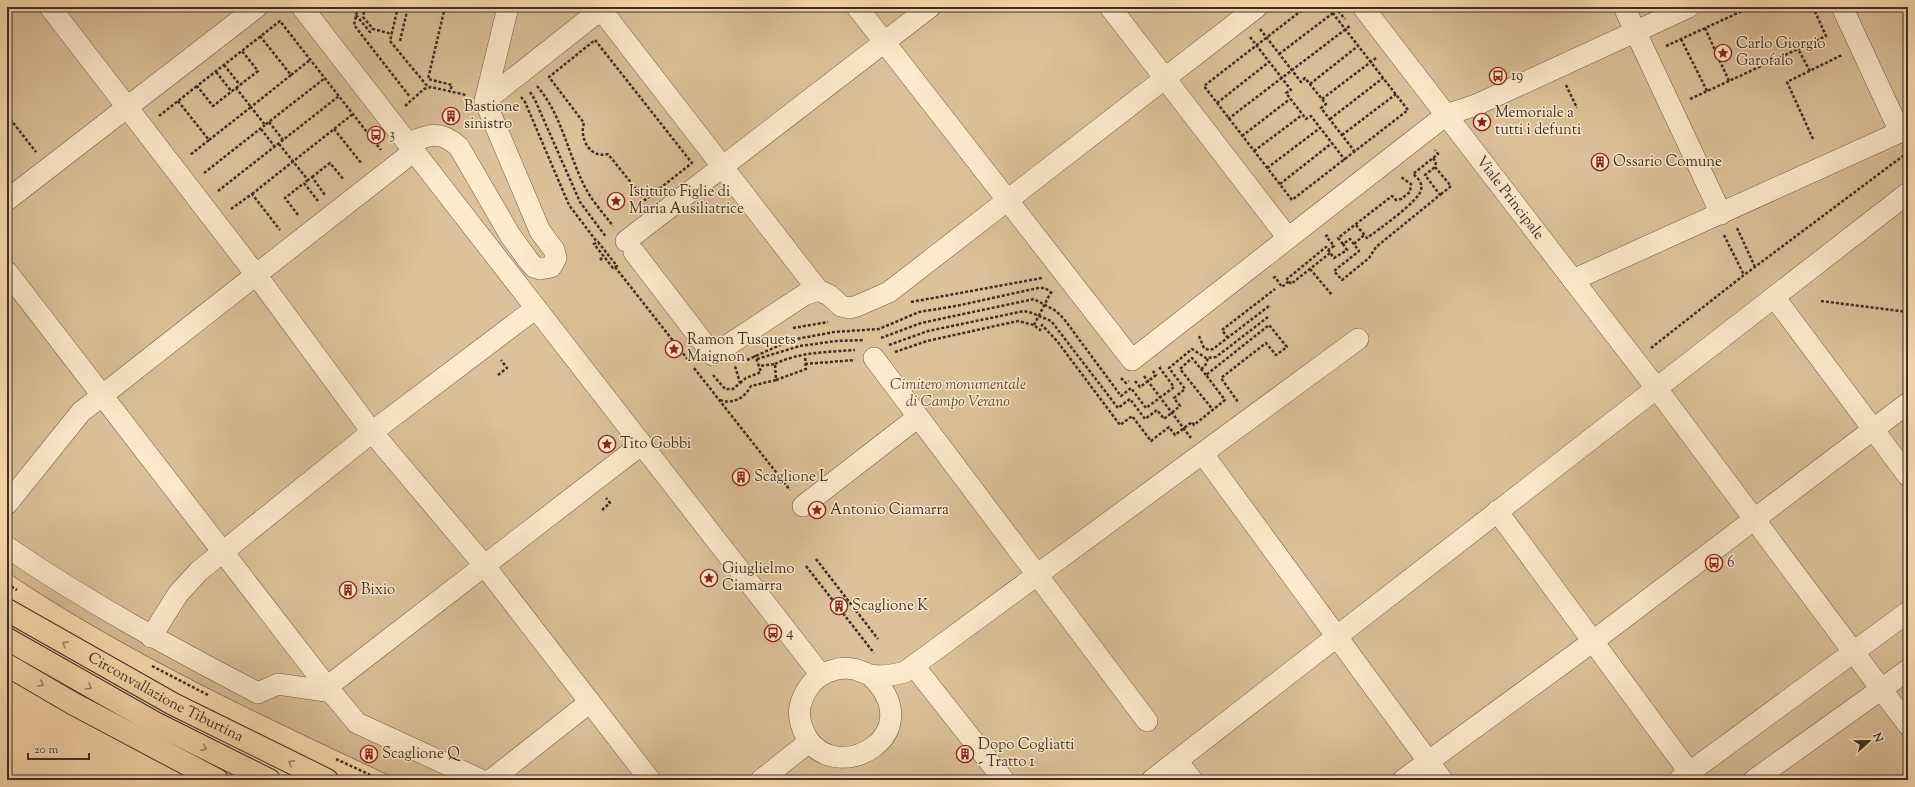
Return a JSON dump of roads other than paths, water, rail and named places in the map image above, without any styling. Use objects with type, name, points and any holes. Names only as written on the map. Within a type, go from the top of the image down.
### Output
[{"type":"highway","name":"Circonvallazione Tiburtina","points":[[7,610],[173,704],[327,780]]},
{"type":"highway","name":"Circonvallazione Tiburtina","points":[[7,639],[155,723],[269,780]]},
{"type":"highway","points":[[7,665],[78,706],[217,780]]},
{"type":"lane","points":[[50,7],[257,276],[372,432],[484,565],[650,780]]},
{"type":"lane","points":[[7,200],[257,7]]},
{"type":"lane","points":[[302,7],[821,675]]},
{"type":"lane","points":[[7,504],[81,412],[101,394],[257,276],[425,135],[438,135],[451,140],[459,147],[510,235],[528,260],[534,267],[551,267],[556,258],[554,250],[537,225],[486,101],[508,7]]},
{"type":"lane","points":[[856,7],[1008,199],[1132,360],[1446,115],[1476,105],[1689,7]]},
{"type":"lane","points":[[818,290],[804,295],[713,355],[625,240],[724,166],[930,7]]},
{"type":"lane","points":[[1110,7],[1288,238]]},
{"type":"lane","name":"Viale Principale","points":[[1363,7],[1657,389],[1908,725]]},
{"type":"lane","points":[[1624,7],[1722,223]]},
{"type":"lane","points":[[1574,280],[1722,223],[1900,132],[1842,7]]},
{"type":"lane","points":[[486,101],[601,8],[818,290],[829,295],[841,306],[850,308],[889,292],[1166,79],[1257,16]]},
{"type":"lane","points":[[1152,780],[1908,193]]},
{"type":"lane","points":[[7,272],[329,689],[357,723],[481,780]]},
{"type":"lane","points":[[1774,298],[1908,476]]},
{"type":"lane","points":[[151,637],[178,594],[199,571],[372,432],[536,308]]},
{"type":"lane","points":[[889,702],[896,684],[909,669],[1358,339]]},
{"type":"lane","points":[[870,348],[918,417],[1147,721]]},
{"type":"lane","points":[[1403,780],[1592,642],[1908,403]]},
{"type":"lane","points":[[803,506],[918,417]]},
{"type":"lane","points":[[7,547],[65,586],[151,637],[258,693],[278,684],[329,689],[484,565],[642,444]]},
{"type":"lane","points":[[1203,454],[1442,780]]},
{"type":"lane","points":[[1497,511],[1688,777],[1908,612]]},
{"type":"lane","points":[[845,668],[859,670],[870,675],[882,687],[889,702],[890,724],[886,735],[871,752],[861,757],[850,760],[827,756],[809,742],[803,731],[800,719],[800,706],[804,694],[811,683],[821,675],[834,670],[845,668]]},
{"type":"lane","points":[[870,675],[890,676],[909,669]]},
{"type":"lane","points":[[909,669],[1004,780]]},
{"type":"lane","points":[[1754,780],[1908,670]]},
{"type":"lane","points":[[491,780],[590,702]]},
{"type":"lane","points":[[761,780],[809,742]]},
{"type":"lane","points":[[1177,761],[1192,780]]},
{"type":"place","name":"Carlo Giorgio Garofalo","points":[[1723,53]]},
{"type":"place","name":"19","points":[[1498,76]]},
{"type":"place","name":"Bastione sinistro","points":[[451,116]]},
{"type":"place","name":"Memoriale a tutti i defunti","points":[[1482,122]]},
{"type":"place","name":"3","points":[[376,135]]},
{"type":"place","name":"Ossario Comune","points":[[1600,162]]},
{"type":"place","name":"Istituto Figlie di Maria Ausiliatrice","points":[[616,201]]},
{"type":"place","name":"Ramon Tusquets Maignon","points":[[674,349]]},
{"type":"place","name":"Tito Gobbi","points":[[607,444]]},
{"type":"place","name":"Scaglione L","points":[[741,477]]},
{"type":"place","name":"Antonio Ciamarra","points":[[817,510]]},
{"type":"place","name":"6","points":[[1714,563]]},
{"type":"place","name":"Giuglielmo Ciamarra","points":[[709,578]]},
{"type":"place","name":"Bixio","points":[[348,590]]},
{"type":"place","name":"Scaglione K","points":[[839,606]]},
{"type":"place","name":"4","points":[[773,633]]},
{"type":"place","name":"Scaglione Q","points":[[369,754]]},
{"type":"place","name":"Dopo Cogliatti - Tratto 1","points":[[965,754]]},
{"type":"park label","name":"Cimitero monumentale di Campo Verano","points":[[958,394]]}]
